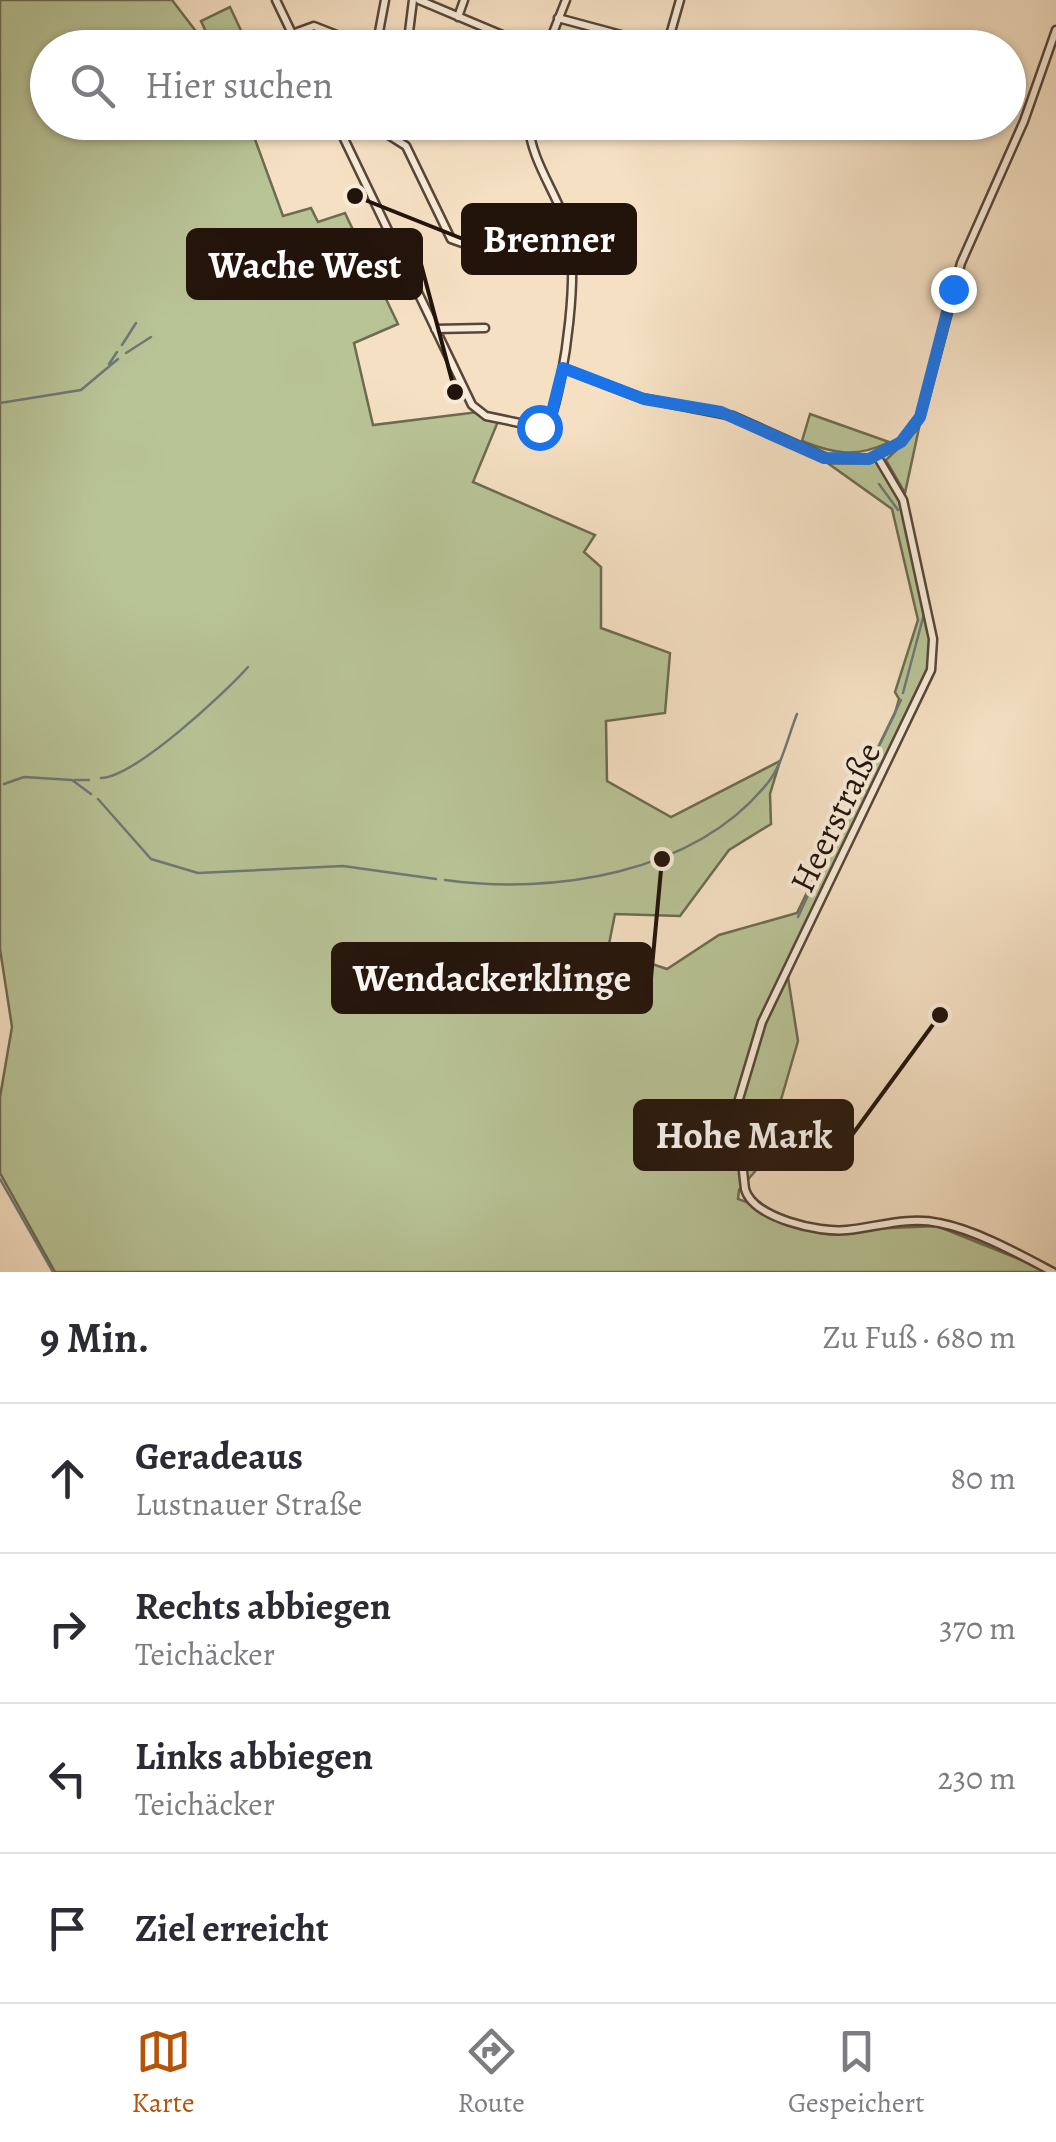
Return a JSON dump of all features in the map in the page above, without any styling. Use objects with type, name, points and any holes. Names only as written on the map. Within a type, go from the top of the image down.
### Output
[{"type":"street","points":[[276,0],[290,30]]},
{"type":"street","points":[[378,30],[385,0]]},
{"type":"street","points":[[410,30],[416,0],[490,30]]},
{"type":"street","points":[[458,17],[464,0]]},
{"type":"street","points":[[554,30],[566,0]]},
{"type":"street","points":[[670,30],[680,0]]},
{"type":"street","points":[[558,18],[606,30]]},
{"type":"street","points":[[1026,116],[1056,30]]},
{"type":"street","points":[[345,140],[478,412],[545,426],[552,414],[563,368],[570,244],[565,218],[531,140]]},
{"type":"street","points":[[396,140],[406,146],[450,239],[465,244],[570,244]]},
{"type":"street","points":[[563,368],[644,399],[721,412],[824,458],[853,462],[877,456],[901,442],[920,417],[964,255],[1016,140]]},
{"type":"street","points":[[435,329],[485,328]]},
{"type":"street","name":"Heerstraße","points":[[877,456],[903,500],[933,639],[931,670],[762,1022],[736,1109],[736,1141],[748,1200],[760,1209],[812,1227],[844,1231],[884,1222],[937,1222],[1053,1272]]},
{"type":"green space","points":[[0,0],[172,0],[195,30],[30,30],[30,140],[255,140],[283,216],[311,208],[318,222],[345,213],[398,324],[354,343],[373,425],[478,412],[499,419],[473,482],[595,535],[584,552],[601,567],[601,628],[670,653],[665,713],[606,721],[607,781],[671,817],[780,761],[770,794],[771,824],[729,850],[680,916],[615,914],[608,949],[667,969],[719,935],[797,913],[895,713],[899,699],[895,692],[918,620],[892,509],[829,464],[829,459],[877,456],[899,490],[933,639],[931,670],[787,971],[798,1041],[763,1162],[739,1190],[738,1199],[812,1226],[845,1230],[937,1226],[1051,1272],[55,1272],[0,1173],[0,1097],[12,1027],[0,949]]},
{"type":"green space","points":[[230,7],[241,30],[205,30],[201,21]]},
{"type":"green space","points":[[810,414],[889,442],[856,452],[835,451],[802,441]]},
{"type":"green space","points":[[919,428],[905,493],[886,460]]},
{"type":"waterway","points":[[122,345],[136,323]]},
{"type":"waterway","points":[[126,353],[151,337]]},
{"type":"waterway","points":[[109,364],[117,352]]},
{"type":"waterway","points":[[0,403],[81,390],[118,359]]},
{"type":"waterway","points":[[879,484],[898,510]]},
{"type":"waterway","points":[[912,559],[916,573]]},
{"type":"waterway","points":[[903,693],[924,614]]},
{"type":"waterway","points":[[101,778],[135,764],[156,749],[248,667]]},
{"type":"waterway","points":[[851,803],[901,700]]},
{"type":"waterway","points":[[445,880],[487,884],[575,880],[619,872],[700,840],[736,815],[772,778],[797,714]]},
{"type":"waterway","points":[[4,784],[24,777],[72,780],[91,794]]},
{"type":"waterway","points":[[75,780],[89,780]]},
{"type":"waterway","points":[[98,799],[151,859],[198,873],[343,866],[436,879]]},
{"type":"waterway","points":[[798,917],[847,810]]},
{"type":"waterway","points":[[0,1179],[53,1272]]},
{"type":"place","name":"Brenner","points":[[355,196]]},
{"type":"place","name":"Wache West","points":[[455,392]]},
{"type":"place","name":"Wendackerklinge","points":[[662,859]]},
{"type":"place","name":"Hohe Mark","points":[[940,1015]]},
{"type":"route","points":[[539,427],[550,420],[563,368],[644,399],[721,412],[824,458],[845,462],[869,459],[901,442],[920,417],[953,289]]}]
